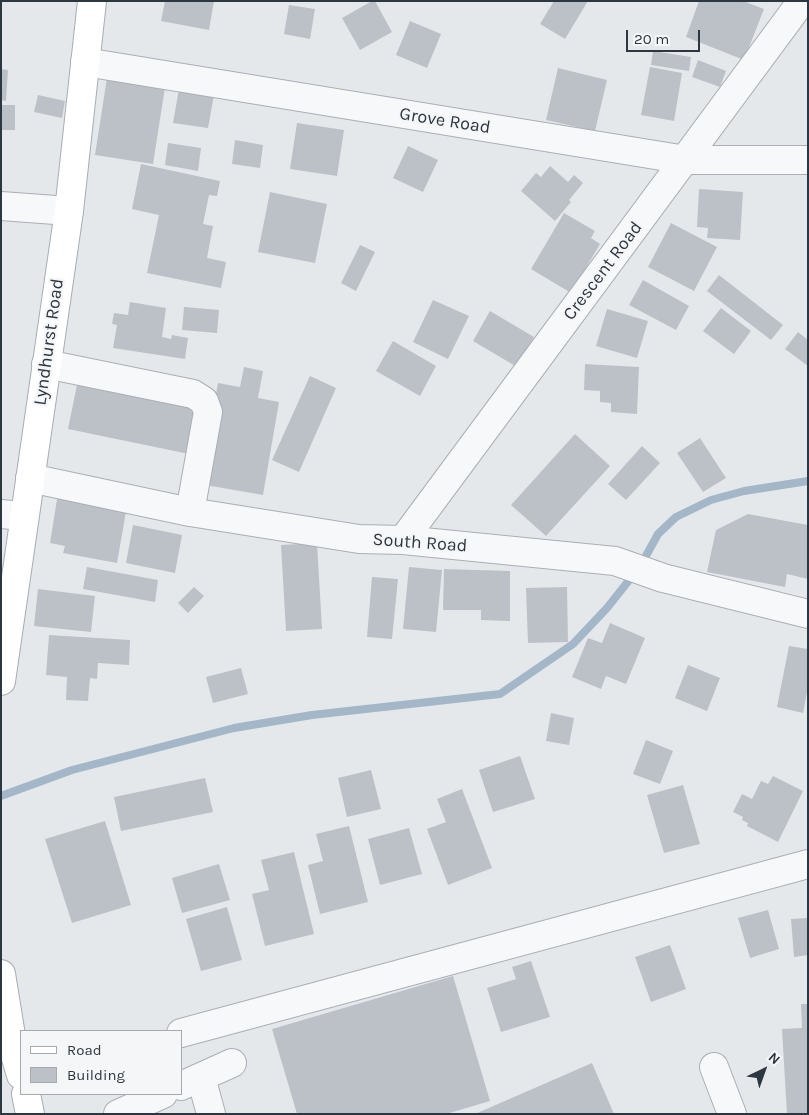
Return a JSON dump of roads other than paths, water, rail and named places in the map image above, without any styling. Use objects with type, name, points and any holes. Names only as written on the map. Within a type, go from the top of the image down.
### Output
[{"type":"main road","name":"Lyndhurst Road","points":[[1,681],[12,515],[30,478],[69,211],[92,1]]},
{"type":"main road","points":[[1,974],[7,1049],[20,1073]]},
{"type":"main road","points":[[26,1095],[30,1114]]},
{"type":"street","name":"Crescent Road","points":[[403,540],[802,1]]},
{"type":"street","name":"Grove Road","points":[[85,62],[686,160],[808,160]]},
{"type":"street","points":[[1,206],[69,211]]},
{"type":"street","points":[[46,364],[194,394],[204,402],[208,412],[190,512]]},
{"type":"street","name":"South Road","points":[[30,478],[190,512],[359,538],[403,540],[615,561],[663,578],[808,614]]},
{"type":"street","points":[[182,1033],[808,864]]},
{"type":"street","points":[[211,1114],[191,1081],[232,1063]]},
{"type":"street","points":[[714,1067],[732,1114]]},
{"type":"street","points":[[118,1114],[161,1095]]},
{"type":"waterway","points":[[641,565],[658,534],[676,517],[711,500],[744,491],[808,481]]},
{"type":"waterway","points":[[1,796],[72,770],[234,728],[312,715],[500,694],[573,644],[607,608],[634,574]]}]
